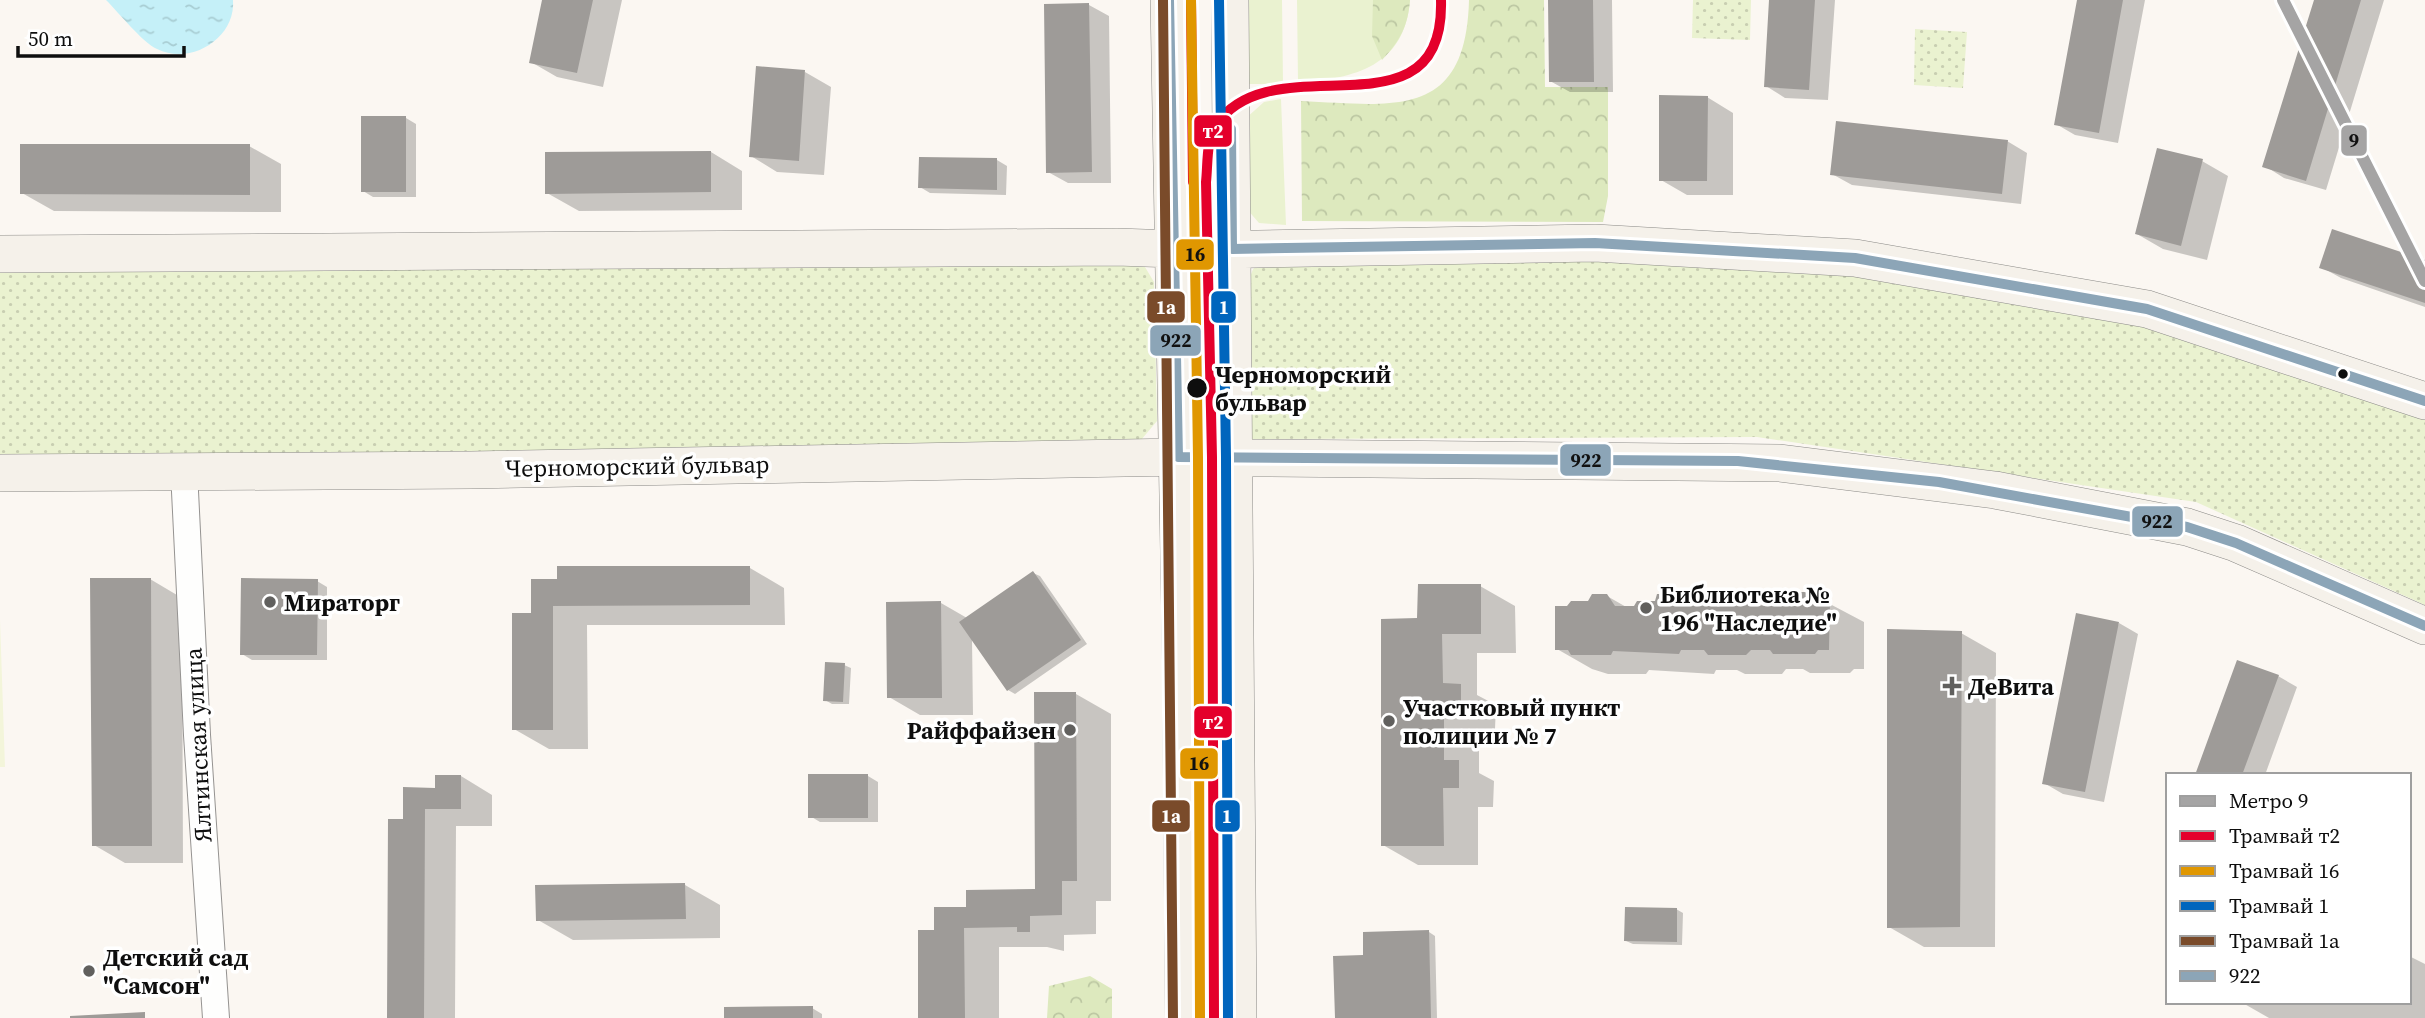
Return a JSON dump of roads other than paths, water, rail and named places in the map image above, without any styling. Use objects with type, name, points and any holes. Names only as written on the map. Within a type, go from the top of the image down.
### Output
[{"type":"street","points":[[1169,0],[1178,457],[1184,1018]]},
{"type":"street","points":[[1230,0],[1238,1018]]},
{"type":"street","points":[[0,254],[1117,247],[1173,249],[1595,243],[1855,258],[2147,309],[2425,401]]},
{"type":"street","name":"Черноморский бульвар","points":[[0,473],[471,470],[1178,457],[1752,462],[1939,482],[2186,527],[2236,543],[2425,626]]},
{"type":"street","name":"Ялтинская улица","points":[[184,471],[197,735],[216,1018]]},
{"type":"water","points":[[106,0],[233,0],[232,14],[219,37],[197,51],[184,54],[170,53],[151,45]]},
{"type":"metro line","name":"9","points":[[2283,0],[2425,281]]},
{"type":"tram line","name":"1а","points":[[1163,0],[1173,1018]]},
{"type":"tram line","name":"т2","points":[[1191,0],[1193,182]]},
{"type":"tram line","name":"16","points":[[1191,0],[1198,457],[1200,1018]]},
{"type":"tram line","name":"1","points":[[1219,0],[1226,457],[1228,1018]]},
{"type":"tram line","name":"т2","points":[[1214,1018],[1212,457],[1206,182],[1210,138],[1216,125],[1242,101],[1276,90],[1387,81],[1416,69],[1435,44],[1441,0]]},
{"type":"place","name":"Черноморский бульвар","points":[[1197,388]]},
{"type":"place","name":"Мираторг","points":[[270,602]]},
{"type":"place","name":"Библиотека № 196 \"Наследие\"","points":[[1646,608]]},
{"type":"place","name":"ДеВита","points":[[1952,686]]},
{"type":"place","name":"Участковый пункт полиции № 7","points":[[1389,721]]},
{"type":"place","name":"Райффайзен","points":[[1070,730]]},
{"type":"place","name":"Детский сад \"Самсон\"","points":[[89,971]]}]
